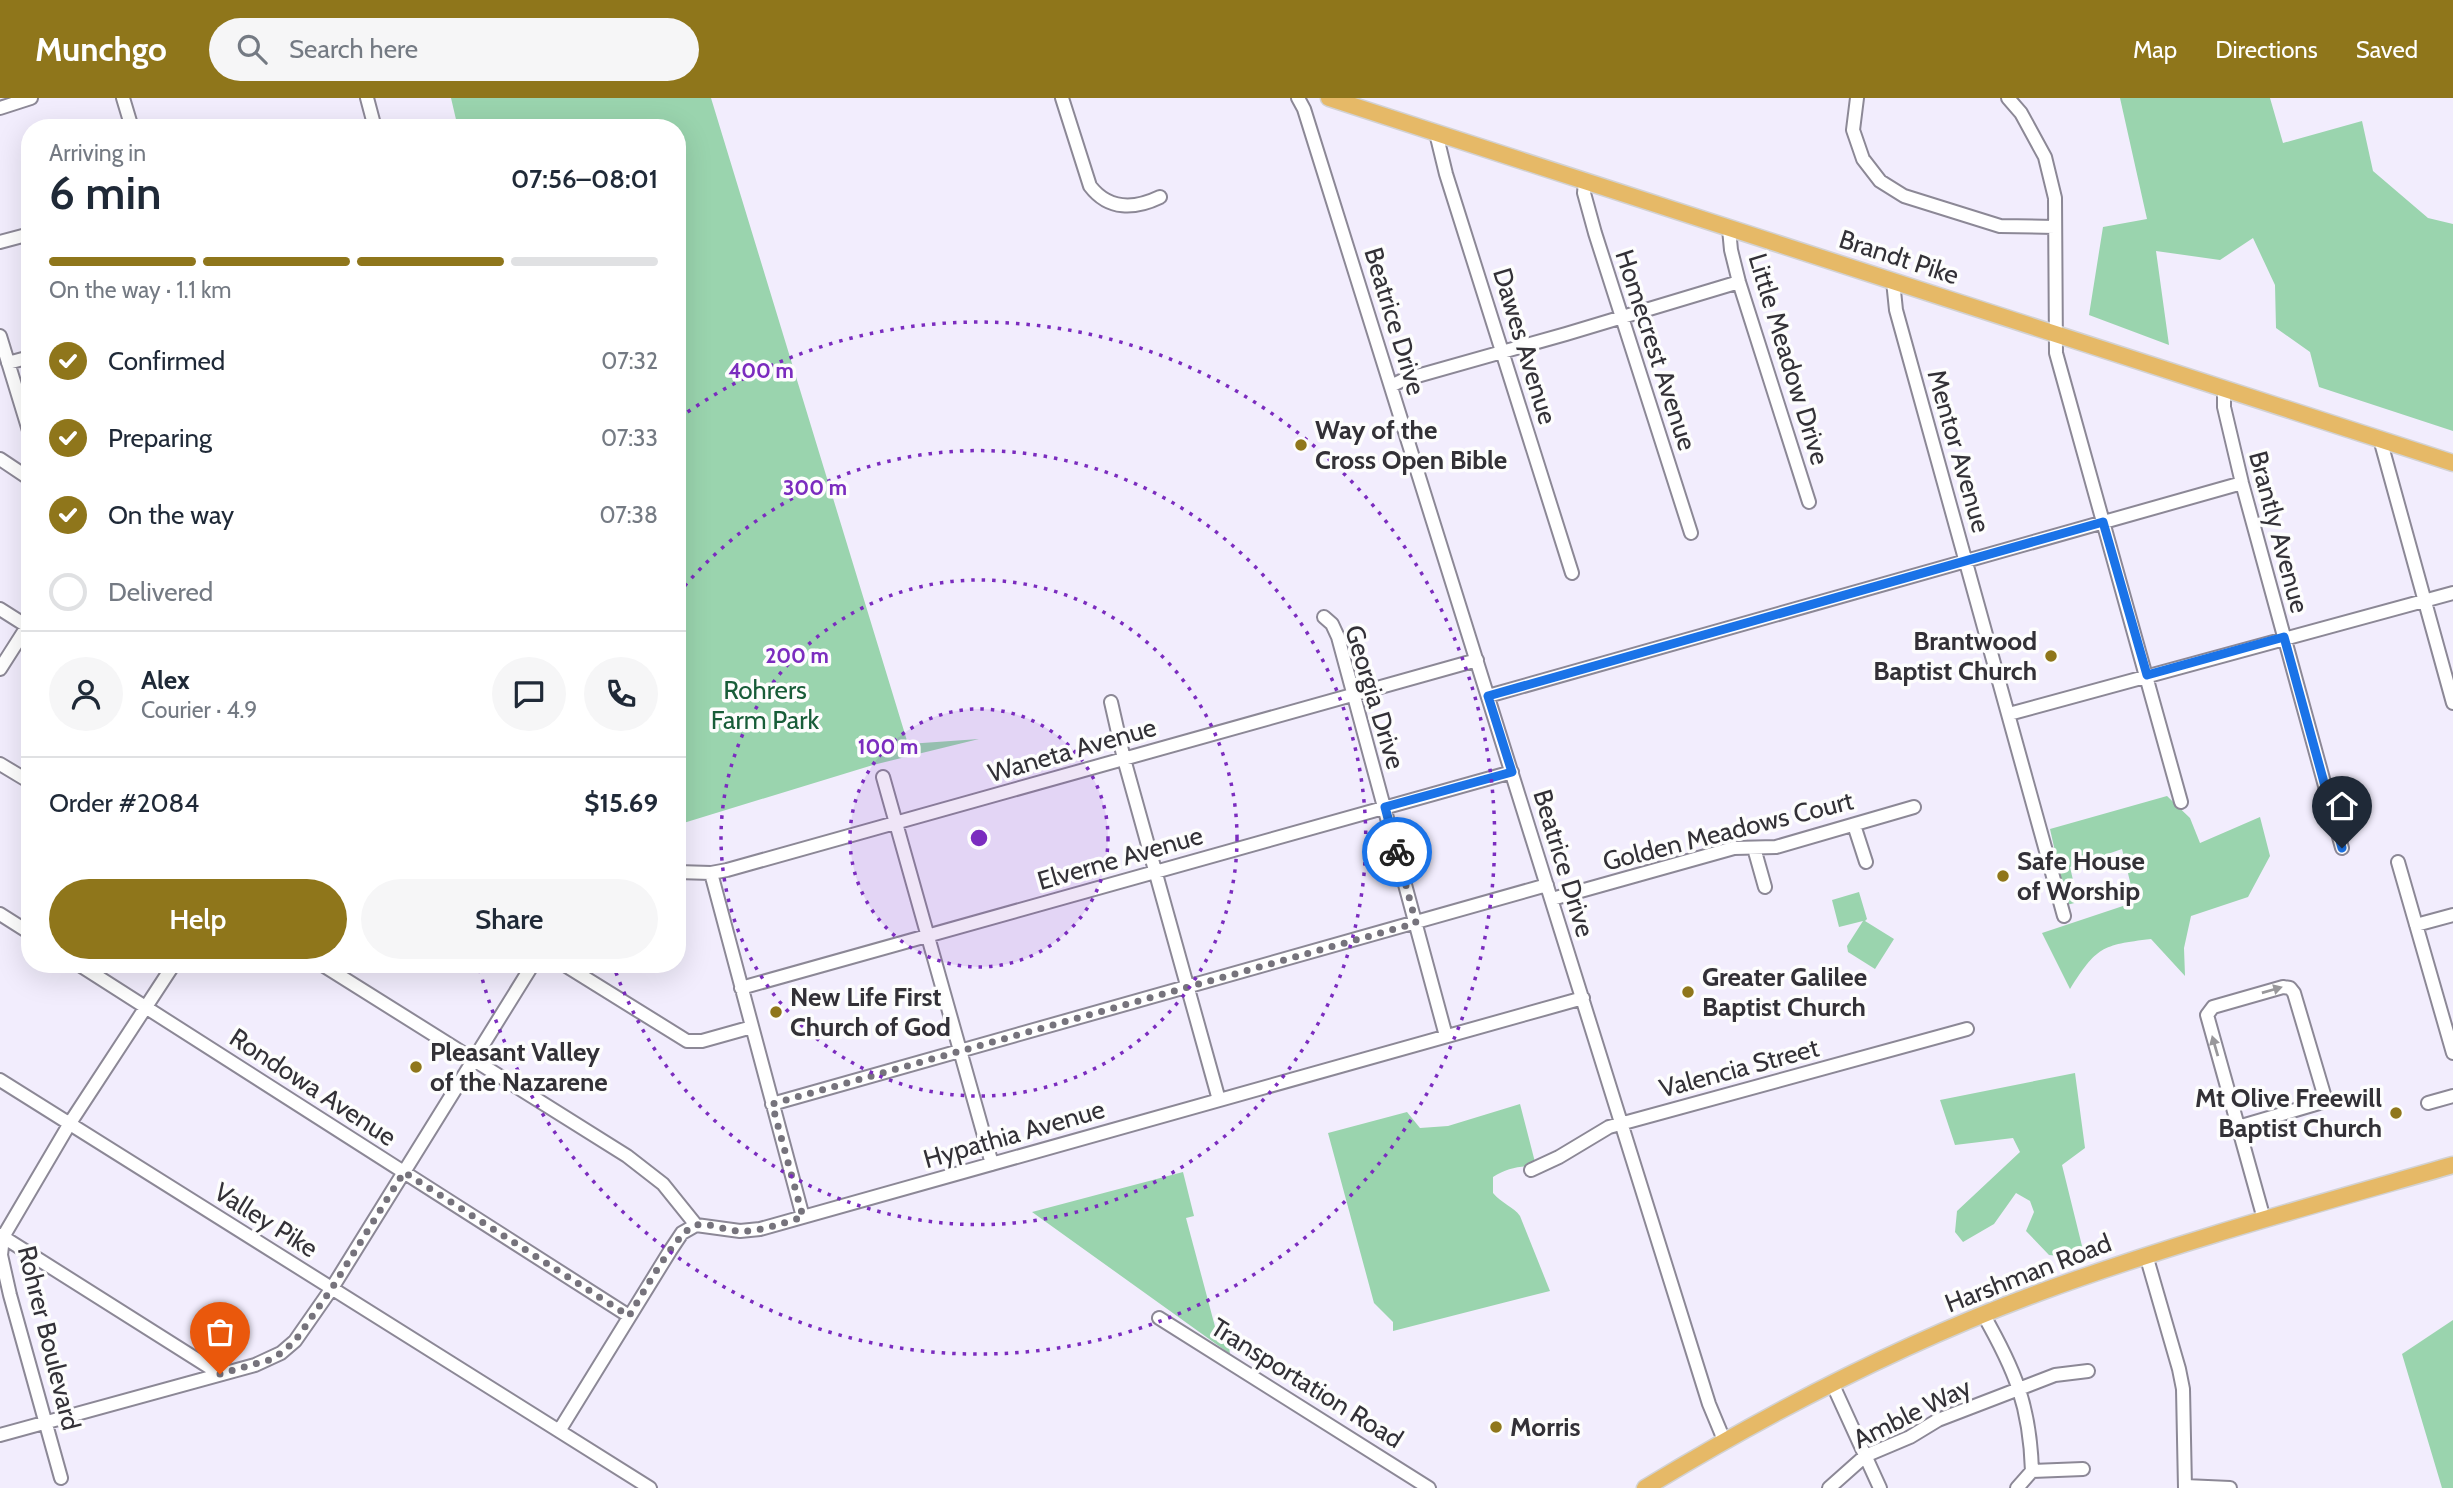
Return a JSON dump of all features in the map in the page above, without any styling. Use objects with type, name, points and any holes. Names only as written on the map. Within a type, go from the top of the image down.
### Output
[{"type":"main road","name":"Brandt Pike","points":[[1329,98],[2453,463]]},
{"type":"main road","name":"Harshman Road","points":[[1645,1488],[1724,1440],[1832,1383],[1983,1314],[2146,1255],[2453,1165]]},
{"type":"street","points":[[0,108],[31,98]]},
{"type":"street","points":[[123,98],[129,119]]},
{"type":"street","points":[[367,98],[373,119]]},
{"type":"street","points":[[1062,98],[1090,187],[1104,201],[1118,206],[1140,205],[1160,197]]},
{"type":"street","name":"Beatrice Drive","points":[[1298,98],[1304,109],[1709,1404],[1724,1440]]},
{"type":"street","points":[[1857,98],[1853,130],[1863,159],[1880,181],[1905,196],[2000,226],[2055,227]]},
{"type":"street","points":[[2008,98],[2021,113],[2045,157],[2055,198],[2056,353],[2181,802]]},
{"type":"street","name":"Dawes Avenue","points":[[1436,133],[1446,174],[1572,573]]},
{"type":"street","name":"Homecrest Avenue","points":[[1585,181],[1587,204],[1691,533]]},
{"type":"street","name":"Little Meadow Drive","points":[[1729,229],[1739,282],[1809,502]]},
{"type":"street","points":[[0,242],[21,236]]},
{"type":"street","name":"Mentor Avenue","points":[[1894,281],[1896,310],[2064,916]]},
{"type":"street","points":[[1391,386],[1403,380],[1739,282]]},
{"type":"street","points":[[0,336],[21,404]]},
{"type":"street","points":[[8,363],[21,359]]},
{"type":"street","name":"Brantly Avenue","points":[[2224,389],[2224,407],[2242,483],[2342,848]]},
{"type":"street","points":[[2380,439],[2453,703]]},
{"type":"street","points":[[0,460],[21,473]]},
{"type":"street","points":[[1488,696],[2242,483]]},
{"type":"street","points":[[2010,714],[2453,593]]},
{"type":"street","points":[[0,609],[21,621]]},
{"type":"street","name":"Georgia Drive","points":[[1324,617],[1332,624],[1338,637],[1446,1036]]},
{"type":"street","points":[[0,669],[21,637]]},
{"type":"street","name":"Waneta Avenue","points":[[686,872],[711,873],[1477,660]]},
{"type":"street","points":[[1111,702],[1124,759],[1219,1100]]},
{"type":"street","points":[[0,764],[21,777]]},
{"type":"street","name":"Elverne Avenue","points":[[741,988],[1512,772]]},
{"type":"street","points":[[883,777],[992,1164]]},
{"type":"street","name":"Golden Meadows Court","points":[[1552,899],[1734,848],[1776,847],[1914,807]]},
{"type":"street","points":[[1854,825],[1866,862]]},
{"type":"street","points":[[1755,848],[1765,887]]},
{"type":"street","points":[[2398,862],[2453,1053]]},
{"type":"street","points":[[711,873],[803,1217]]},
{"type":"street","points":[[772,1104],[1547,886]]},
{"type":"street","points":[[0,914],[21,927]]},
{"type":"street","points":[[2416,925],[2453,915]]},
{"type":"street","name":"Rondowa Avenue","points":[[92,973],[629,1316]]},
{"type":"street","name":"Rohrer Boulevard","points":[[61,1478],[10,1295],[1,1255],[1,1236],[70,1123],[168,973]]},
{"type":"street","points":[[335,973],[646,1170],[676,1198],[696,1225],[682,1233],[559,1431]]},
{"type":"street","points":[[0,1435],[255,1365],[281,1353],[295,1341],[332,1288],[527,973]]},
{"type":"street","points":[[577,973],[687,1041],[702,1041],[752,1027]]},
{"type":"street","points":[[2238,1127],[2326,1101],[2292,990],[2283,987],[2213,1007],[2207,1016],[2238,1127],[2264,1219]]},
{"type":"street","name":"Hypathia Avenue","points":[[696,1225],[728,1231],[751,1231],[1583,998]]},
{"type":"street","name":"Valencia Street","points":[[1531,1170],[1559,1157],[1598,1132],[1622,1124],[1967,1029]]},
{"type":"street","name":"Valley Pike","points":[[0,1080],[650,1488]]},
{"type":"street","points":[[2428,1103],[2453,1096]]},
{"type":"street","points":[[1,1236],[220,1374]]},
{"type":"street","points":[[2146,1255],[2183,1389],[2185,1487],[2230,1488]]},
{"type":"street","points":[[1983,1314],[2020,1389],[2031,1437],[2032,1471],[2017,1488]]},
{"type":"street","name":"Transportation Road","points":[[1159,1318],[1429,1488]]},
{"type":"street","name":"Amble Way","points":[[1829,1488],[1865,1456],[1910,1437],[1938,1420],[2054,1375],[2088,1371]]},
{"type":"street","points":[[1832,1383],[1880,1488]]},
{"type":"street","points":[[2032,1471],[2084,1469]]},
{"type":"green space","name":"Rohrers Farm Park","points":[[451,98],[711,98],[908,744],[979,739],[873,765],[686,822],[686,119],[456,119]]},
{"type":"green space","points":[[2120,98],[2270,98],[2283,143],[2362,121],[2373,171],[2428,218],[2453,224],[2453,431],[2319,387],[2310,352],[2276,328],[2275,285],[2253,238],[2220,260],[2156,251],[2169,345],[2089,315],[2103,227],[2147,219]]},
{"type":"green space","points":[[2167,796],[2190,818],[2200,843],[2260,817],[2270,856],[2248,897],[2191,916],[2184,948],[2185,976],[2151,939],[2121,943],[2102,950],[2087,964],[2070,989],[2042,933],[2135,902],[2122,849],[2070,867],[2078,902],[2067,905],[2050,829]]},
{"type":"green space","points":[[1859,892],[1867,919],[1865,921],[1894,939],[1875,969],[1848,952],[1847,946],[1863,921],[1839,927],[1832,900]]},
{"type":"green space","points":[[2075,1073],[2085,1148],[2062,1165],[2083,1250],[2069,1257],[2049,1255],[2026,1231],[2034,1212],[2030,1201],[2016,1193],[1994,1224],[1963,1242],[1955,1232],[1957,1211],[2020,1152],[2013,1138],[1955,1145],[1940,1100]]},
{"type":"green space","points":[[1520,1104],[1536,1166],[1514,1168],[1493,1177],[1493,1193],[1520,1216],[1550,1291],[1393,1331],[1393,1322],[1374,1303],[1328,1133],[1407,1112],[1420,1128],[1448,1126]]},
{"type":"green space","points":[[1183,1172],[1194,1216],[1186,1218],[1217,1334],[1227,1332],[1230,1354],[1032,1212]]},
{"type":"green space","points":[[2453,1320],[2453,1488],[2442,1488],[2402,1354]]},
{"type":"way so far","points":[[220,1374],[269,1360],[295,1341],[332,1288],[404,1172],[629,1316],[682,1233],[688,1229],[702,1225],[728,1231],[751,1231],[803,1217],[772,1104],[1416,923],[1397,852]]},
{"type":"place","name":"Way of the Cross Open Bible","points":[[1301,445]]},
{"type":"place","name":"Brantwood Baptist Church","points":[[2051,656]]},
{"type":"place","name":"Safe House of Worship","points":[[2003,876]]},
{"type":"place","name":"Greater Galilee Baptist Church","points":[[1688,992]]},
{"type":"place","name":"New Life First Church of God","points":[[776,1012]]},
{"type":"place","name":"Pleasant Valley of the Nazarene","points":[[416,1067]]},
{"type":"place","name":"Mt Olive Freewill Baptist Church","points":[[2396,1113]]},
{"type":"place","name":"Morris","points":[[1496,1427]]},
{"type":"route","points":[[1397,852],[1385,807],[1512,772],[1488,696],[2103,522],[2147,675],[2284,637],[2342,848]]}]
